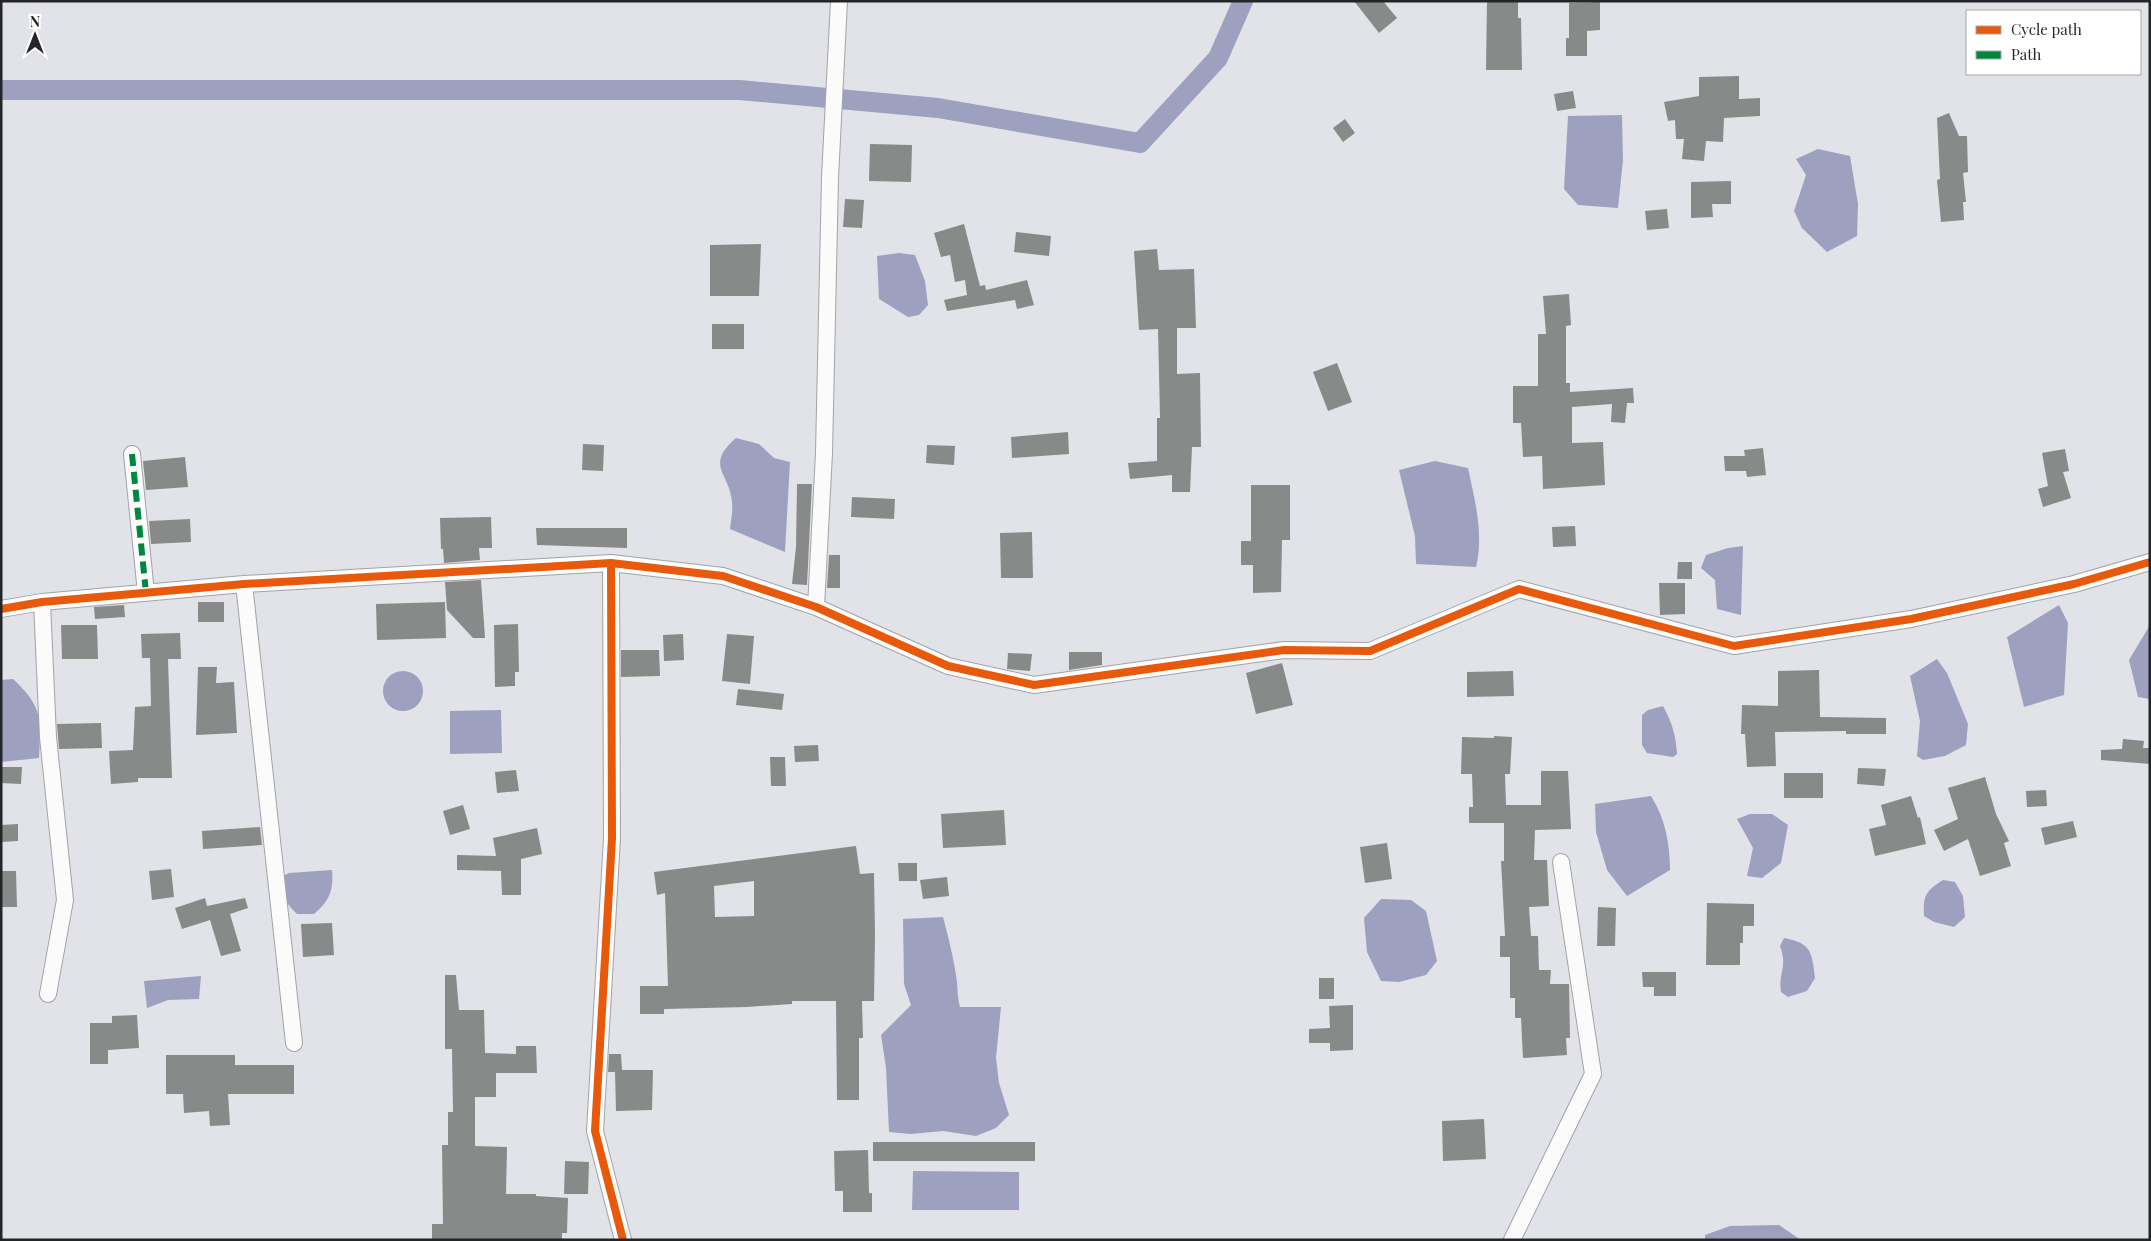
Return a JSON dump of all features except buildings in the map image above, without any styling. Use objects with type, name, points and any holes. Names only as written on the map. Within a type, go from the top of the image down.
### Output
[{"type":"street","points":[[816,607],[824,453],[830,178],[839,32],[839,1]]},
{"type":"street","points":[[132,454],[146,593]]},
{"type":"street","points":[[1,609],[42,602],[244,584],[612,563],[723,576],[816,607],[948,666],[1034,685],[1284,650],[1370,651],[1518,590],[1734,646],[1911,619],[2074,584],[2150,562]]},
{"type":"street","points":[[612,563],[612,838],[595,1131],[623,1240]]},
{"type":"street","points":[[244,584],[294,1043]]},
{"type":"street","points":[[42,602],[48,737],[65,900],[48,994]]},
{"type":"street","points":[[1512,1240],[1593,1074],[1561,862]]},
{"type":"water","points":[[1622,115],[1623,160],[1618,208],[1578,205],[1564,189],[1568,116]]},
{"type":"water","points":[[1818,149],[1850,156],[1858,204],[1857,236],[1827,252],[1802,228],[1794,211],[1806,175],[1796,159]]},
{"type":"water","points":[[899,253],[915,255],[925,281],[928,305],[919,315],[908,317],[879,299],[877,256]]},
{"type":"water","points":[[736,438],[759,444],[774,458],[790,462],[785,552],[730,529],[732,502],[720,463],[727,448]]},
{"type":"water","points":[[1435,461],[1468,468],[1479,530],[1476,567],[1416,564],[1415,536],[1399,470]]},
{"type":"water","points":[[1743,546],[1741,615],[1717,609],[1715,580],[1701,568],[1706,555],[1728,548]]},
{"type":"water","points":[[2059,605],[2068,623],[2064,695],[2024,707],[2007,637]]},
{"type":"water","points":[[2150,625],[2150,699],[2138,697],[2129,660]]},
{"type":"water","points":[[1937,659],[1947,673],[1968,724],[1966,745],[1945,756],[1923,760],[1917,756],[1920,721],[1910,676]]},
{"type":"water","points":[[407,671],[414,674],[420,680],[423,691],[422,699],[414,708],[407,711],[399,711],[392,708],[384,699],[383,687],[386,680],[395,672]]},
{"type":"water","points":[[13,679],[30,698],[38,714],[40,723],[39,758],[1,762],[1,680]]},
{"type":"water","points":[[1663,706],[1675,735],[1677,754],[1673,757],[1647,753],[1642,745],[1642,715],[1648,710]]},
{"type":"water","points":[[501,710],[502,753],[450,754],[450,711]]},
{"type":"water","points":[[1651,796],[1660,813],[1666,831],[1670,870],[1627,896],[1607,870],[1596,832],[1595,804]]},
{"type":"water","points":[[1750,814],[1772,814],[1788,825],[1781,863],[1762,878],[1747,876],[1753,848],[1737,819]]},
{"type":"water","points":[[332,870],[331,890],[327,900],[314,914],[297,914],[289,906],[285,897],[283,876],[289,873]]},
{"type":"water","points":[[1943,880],[1955,882],[1963,896],[1965,917],[1954,927],[1934,922],[1924,916],[1924,903],[1927,894]]},
{"type":"water","points":[[1381,899],[1411,900],[1426,911],[1437,961],[1426,975],[1399,982],[1381,981],[1367,952],[1364,918]]},
{"type":"water","points":[[943,917],[957,979],[960,1007],[1001,1007],[996,1058],[999,1083],[1009,1115],[996,1128],[976,1136],[943,1131],[911,1134],[889,1132],[886,1068],[881,1035],[911,1005],[904,984],[903,919]]},
{"type":"water","points":[[1784,938],[1800,943],[1809,950],[1815,978],[1807,991],[1788,997],[1781,992],[1780,985],[1783,959],[1780,946]]},
{"type":"water","points":[[201,976],[199,999],[168,1000],[147,1008],[144,981]]},
{"type":"water","points":[[913,1171],[1019,1172],[1019,1210],[912,1210]]},
{"type":"water","points":[[1779,1225],[1801,1240],[1705,1240],[1705,1235],[1730,1226]]},
{"type":"waterway","points":[[1,90],[739,90],[938,108],[1140,143],[1218,58],[1243,1]]},
{"type":"marked path","points":[[132,454],[146,593]]},
{"type":"cycle path","points":[[1,609],[42,602],[244,584],[611,563],[723,576],[816,607],[948,666],[1034,685],[1284,650],[1370,651],[1519,589],[1734,646],[1911,619],[2074,584],[2150,562]]},
{"type":"cycle path","points":[[611,563],[612,838],[595,1131],[623,1240]]}]
